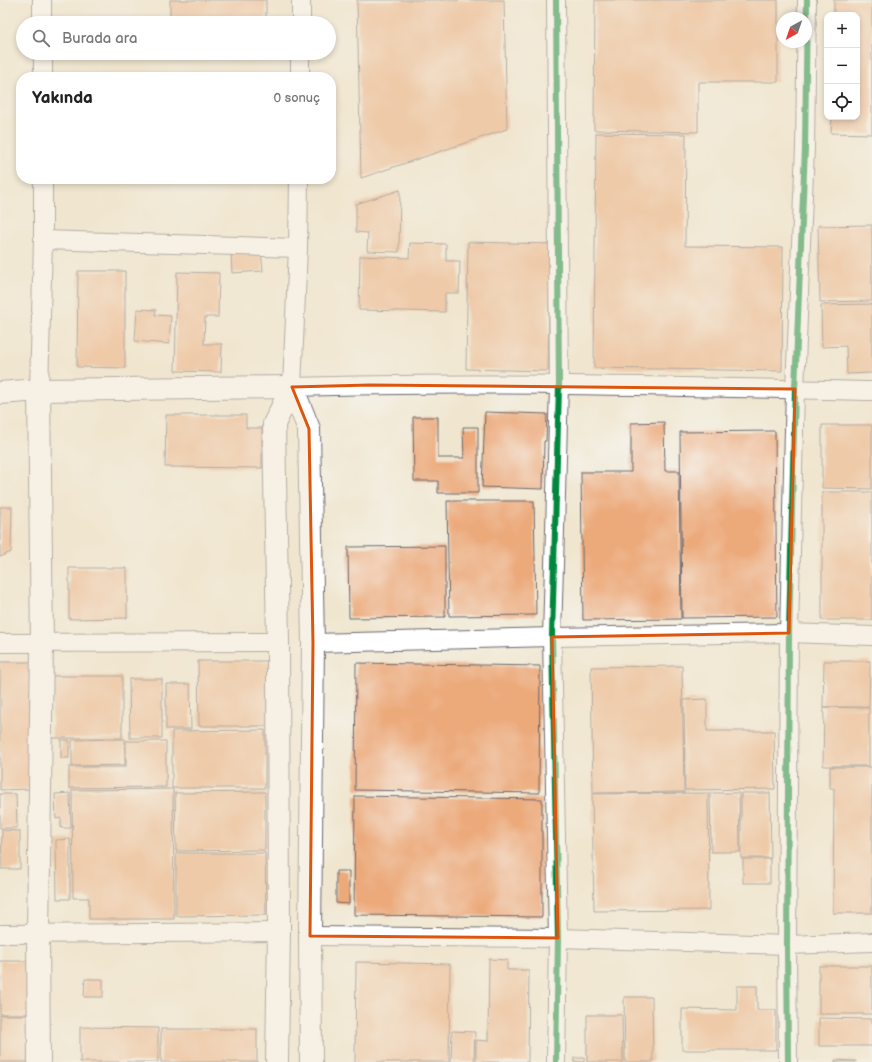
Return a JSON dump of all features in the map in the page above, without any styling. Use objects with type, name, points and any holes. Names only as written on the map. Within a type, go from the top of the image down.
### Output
[{"type":"street","points":[[42,0],[42,16]]},
{"type":"street","points":[[301,0],[301,16]]},
{"type":"street","points":[[556,0],[559,386],[552,636],[558,938],[556,1062]]},
{"type":"street","points":[[788,1062],[787,945],[789,633],[795,389],[804,148],[807,0]]},
{"type":"street","points":[[43,60],[43,72]]},
{"type":"street","points":[[300,60],[300,72]]},
{"type":"street","points":[[39,1062],[38,934],[42,644],[39,390],[43,184]]},
{"type":"street","points":[[277,1062],[279,932],[278,642],[274,424],[292,387],[298,248],[299,184]]},
{"type":"street","points":[[43,240],[298,248]]},
{"type":"street","points":[[0,393],[39,390],[370,385],[559,386],[872,391]]},
{"type":"street","points":[[292,387],[309,429],[313,643],[310,936],[311,1062]]},
{"type":"street","points":[[313,643],[552,636],[789,633],[872,636]]},
{"type":"street","points":[[0,643],[278,642]]},
{"type":"street","points":[[0,934],[279,932]]},
{"type":"street","points":[[310,936],[558,938],[787,945],[872,942]]},
{"type":"highlighted area","points":[[370,385],[795,389],[789,633],[552,637],[558,938],[310,936],[313,643],[309,429],[292,387]]},
{"type":"building","points":[[170,0],[266,0],[266,16],[170,16]]},
{"type":"building","points":[[357,0],[504,0],[507,129],[361,178]]},
{"type":"building","points":[[595,0],[778,0],[778,12],[776,12],[776,48],[778,48],[778,82],[698,82],[698,132],[594,130]]},
{"type":"building","points":[[834,0],[872,0],[872,134],[831,133],[832,120],[860,120],[860,12],[834,12]]},
{"type":"building","points":[[596,133],[686,134],[685,246],[783,247],[782,371],[594,368]]},
{"type":"building","points":[[400,190],[399,252],[367,251],[368,233],[356,232],[356,204]]},
{"type":"building","points":[[872,225],[872,301],[820,302],[818,226]]},
{"type":"building","points":[[468,242],[550,244],[548,371],[466,369]]},
{"type":"building","points":[[410,243],[446,244],[446,261],[460,261],[459,293],[445,293],[445,312],[359,310],[360,256],[409,258]]},
{"type":"building","points":[[261,251],[263,271],[232,273],[231,253]]},
{"type":"building","points":[[78,271],[125,271],[125,368],[77,367]]},
{"type":"building","points":[[177,272],[219,273],[218,317],[205,317],[204,344],[222,344],[221,372],[175,371]]},
{"type":"building","points":[[872,304],[872,373],[847,374],[846,346],[822,347],[821,305]]},
{"type":"building","points":[[137,309],[156,310],[155,315],[171,316],[169,344],[135,341]]},
{"type":"building","points":[[485,412],[547,414],[546,441],[544,441],[543,489],[482,487]]},
{"type":"building","points":[[166,415],[246,415],[246,428],[262,428],[262,468],[165,467]]},
{"type":"building","points":[[413,417],[438,417],[438,458],[464,458],[463,427],[478,427],[478,493],[438,493],[438,481],[414,481]]},
{"type":"building","points":[[664,422],[665,471],[679,471],[681,619],[583,620],[581,472],[631,472],[631,423]]},
{"type":"building","points":[[822,425],[872,425],[872,489],[822,488]]},
{"type":"building","points":[[775,431],[777,617],[682,618],[680,432]]},
{"type":"building","points":[[822,492],[872,492],[872,620],[822,620]]},
{"type":"building","points":[[447,501],[534,501],[536,615],[449,616]]},
{"type":"building","points":[[0,507],[12,507],[11,552],[0,557]]},
{"type":"building","points":[[445,546],[445,617],[349,618],[348,547]]},
{"type":"building","points":[[69,568],[127,568],[127,618],[69,619]]},
{"type":"building","points":[[198,661],[271,661],[272,726],[199,726]]},
{"type":"building","points":[[824,661],[870,661],[869,707],[823,707]]},
{"type":"building","points":[[0,662],[35,662],[35,690],[30,690],[30,789],[0,790]]},
{"type":"building","points":[[356,663],[540,666],[539,793],[355,790]]},
{"type":"building","points":[[682,666],[684,792],[593,793],[591,667]]},
{"type":"building","points":[[52,676],[122,676],[122,738],[52,738]]},
{"type":"building","points":[[129,679],[162,679],[162,738],[130,738]]},
{"type":"building","points":[[166,684],[190,684],[191,729],[166,729]]},
{"type":"building","points":[[707,699],[707,731],[774,731],[775,789],[685,790],[684,700]]},
{"type":"building","points":[[824,707],[869,708],[869,766],[823,766]]},
{"type":"building","points":[[265,730],[265,788],[172,788],[172,731]]},
{"type":"building","points":[[125,739],[125,765],[72,766],[72,740]]},
{"type":"building","points":[[61,740],[69,740],[69,758],[61,758]]},
{"type":"building","points":[[126,741],[166,741],[166,787],[69,788],[69,767],[126,767]]},
{"type":"building","points":[[830,767],[872,767],[872,913],[833,913],[834,788],[830,788]]},
{"type":"building","points":[[173,789],[174,919],[89,919],[89,898],[73,898],[72,790]]},
{"type":"building","points":[[265,792],[265,850],[176,851],[175,793]]},
{"type":"building","points":[[70,793],[71,828],[61,828],[61,818],[56,819],[55,794]]},
{"type":"building","points":[[708,793],[709,910],[594,911],[592,794]]},
{"type":"building","points":[[710,793],[739,793],[740,852],[711,852]]},
{"type":"building","points":[[741,793],[770,793],[771,858],[741,858]]},
{"type":"building","points":[[0,794],[16,794],[17,828],[0,828]]},
{"type":"building","points":[[355,796],[542,799],[542,917],[354,915]]},
{"type":"building","points":[[2,830],[20,831],[20,869],[1,869]]},
{"type":"building","points":[[70,839],[70,899],[57,899],[56,840]]},
{"type":"building","points":[[176,853],[265,853],[266,915],[176,916]]},
{"type":"building","points":[[743,859],[770,859],[770,883],[743,883]]},
{"type":"building","points":[[336,871],[349,871],[349,904],[336,903]]},
{"type":"building","points":[[489,959],[507,960],[507,970],[529,970],[528,1062],[476,1062],[476,1040],[488,1041]]},
{"type":"building","points":[[0,961],[34,961],[35,1014],[0,1014]]},
{"type":"building","points":[[356,962],[450,964],[449,1062],[355,1062]]},
{"type":"building","points":[[819,966],[872,966],[872,1014],[819,1014]]},
{"type":"building","points":[[85,979],[103,979],[103,997],[84,997]]},
{"type":"building","points":[[737,986],[757,986],[757,1010],[776,1010],[776,1050],[682,1050],[682,1009],[737,1010]]},
{"type":"building","points":[[624,997],[652,997],[653,1062],[625,1062]]},
{"type":"building","points":[[0,1015],[30,1015],[31,1062],[0,1062]]},
{"type":"building","points":[[587,1015],[622,1015],[623,1062],[587,1062]]},
{"type":"building","points":[[819,1018],[872,1019],[872,1046],[819,1046]]},
{"type":"building","points":[[80,1027],[158,1028],[158,1062],[80,1062]]},
{"type":"building","points":[[161,1029],[257,1029],[257,1062],[161,1062]]},
{"type":"building","points":[[452,1031],[475,1032],[474,1062],[451,1062]]},
{"type":"building","points":[[574,1058],[584,1058],[584,1062],[574,1062]]},
{"type":"building","points":[[835,1060],[856,1061],[856,1062],[835,1062]]},
{"type":"cycle path","points":[[556,0],[559,386],[552,637],[558,938],[556,1062]]},
{"type":"cycle path","points":[[788,1062],[787,945],[789,633],[795,389],[805,148],[807,0]]}]
